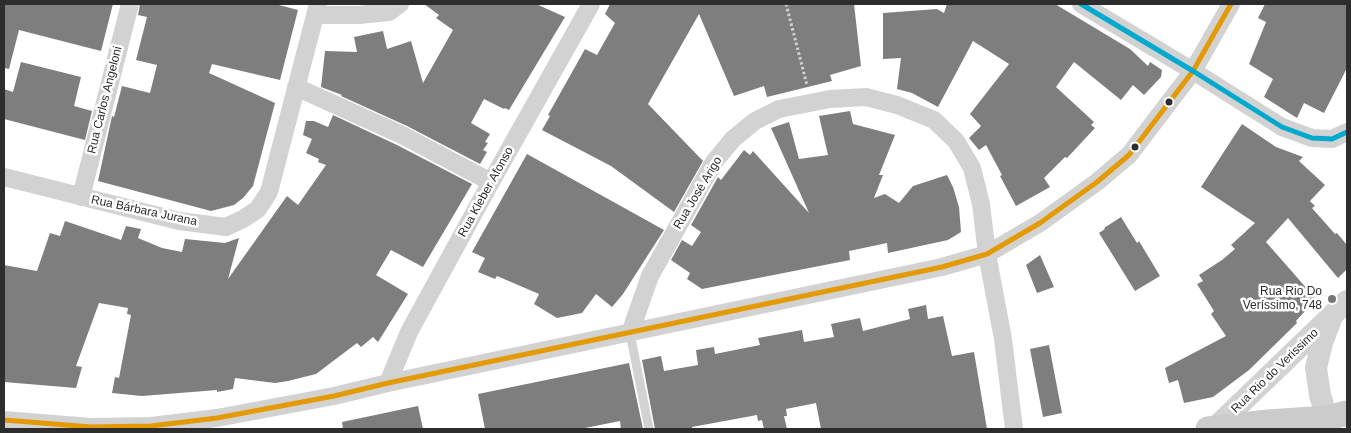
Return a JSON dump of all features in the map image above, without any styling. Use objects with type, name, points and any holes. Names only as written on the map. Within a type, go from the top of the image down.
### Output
[{"type":"main road","points":[[1212,428],[1337,415]]},
{"type":"street","name":"Rua Carlos Angeloni","points":[[81,197],[130,4]]},
{"type":"street","name":"Rua Bárbara Jurana","points":[[4,177],[179,221],[226,227],[243,220],[258,209],[269,192],[317,9],[359,15],[389,12],[400,4]]},
{"type":"street","name":"Rua Kleber Afonso","points":[[388,383],[410,332],[491,182],[591,4]]},
{"type":"street","points":[[1081,4],[1282,127],[1312,138],[1332,139],[1347,132]]},
{"type":"street","points":[[4,420],[91,427],[151,426],[217,418],[334,396],[388,383],[942,268],[987,254],[1040,223],[1097,182],[1129,154],[1193,71],[1231,4]]},
{"type":"street","points":[[296,87],[402,135],[491,182]]},
{"type":"street","name":"Rua José Arigo","points":[[630,333],[650,276],[714,162],[732,139],[755,121],[779,109],[811,102],[830,98],[866,97],[897,104],[934,120],[956,141],[972,168],[981,204],[1014,429]]},
{"type":"street","name":"Rua Rio do Verissimo","points":[[1337,415],[1320,395],[1316,368],[1322,343],[1340,307]]},
{"type":"street","name":"Rua Rio do Verissimo","points":[[1212,428],[1340,307]]},
{"type":"lane","points":[[630,333],[649,429]]},
{"type":"path","points":[[786,4],[811,102]]},
{"type":"building","points":[[4,4],[113,4],[101,51],[19,30],[9,69],[4,68]]},
{"type":"building","points":[[140,4],[275,4],[298,10],[280,80],[212,64],[209,73],[275,103],[253,186],[234,205],[211,211],[98,181],[112,116],[114,117],[122,86],[150,93],[157,65],[136,60],[147,17],[138,15]]},
{"type":"building","points":[[424,4],[536,4],[565,17],[509,110],[484,99],[471,123],[490,134],[485,142],[488,143],[483,150],[487,152],[480,164],[407,126],[321,87],[325,51],[357,52],[354,37],[383,31],[387,49],[411,41],[423,83],[453,30],[436,18],[439,15]]},
{"type":"building","points":[[610,4],[854,4],[861,66],[830,75],[832,81],[767,97],[764,86],[734,96],[699,14],[648,104],[703,161],[674,212],[611,166],[542,130],[550,116],[548,115],[585,49],[597,55],[615,23],[605,14]]},
{"type":"building","points":[[947,4],[1055,4],[1130,49],[1148,66],[1150,62],[1162,70],[1161,77],[1144,95],[1133,85],[1121,100],[1074,62],[1056,87],[1094,122],[1091,125],[1095,128],[1067,158],[1065,157],[1044,178],[1050,187],[1016,206],[986,145],[979,150],[969,138],[981,126],[970,114],[1009,64],[973,41],[938,107],[912,93],[897,89],[901,58],[883,59],[883,13],[937,9],[944,13]]},
{"type":"building","points":[[1265,4],[1347,4],[1347,68],[1324,113],[1304,103],[1297,118],[1264,97],[1273,79],[1249,64],[1266,22],[1258,18]]},
{"type":"building","points":[[21,62],[81,77],[74,106],[92,111],[85,140],[4,119],[4,89],[13,92]]},
{"type":"building","points":[[850,111],[853,124],[895,135],[879,175],[883,175],[874,198],[885,194],[899,203],[913,186],[947,175],[959,207],[961,232],[948,240],[888,253],[887,243],[849,251],[850,260],[702,289],[687,279],[690,273],[671,260],[682,240],[692,246],[701,232],[691,225],[718,177],[721,180],[744,150],[750,155],[753,151],[809,213],[771,128],[789,122],[799,159],[828,155],[819,116]]},
{"type":"building","points":[[333,115],[397,145],[472,184],[423,267],[391,250],[376,275],[408,294],[378,342],[373,337],[361,347],[357,343],[316,374],[288,381],[275,383],[235,378],[233,389],[217,392],[217,390],[142,396],[112,393],[115,377],[119,378],[131,315],[127,314],[128,308],[99,303],[76,366],[82,367],[76,388],[4,382],[4,265],[37,271],[50,233],[60,236],[65,221],[121,240],[126,226],[141,229],[138,238],[162,248],[182,252],[185,239],[225,243],[239,238],[228,279],[287,196],[298,205],[326,165],[318,162],[319,159],[306,153],[312,139],[303,135],[306,121],[314,121],[328,127]]},
{"type":"building","points":[[1242,124],[1276,147],[1303,157],[1299,161],[1325,185],[1310,201],[1315,206],[1312,208],[1347,245],[1347,269],[1338,278],[1288,218],[1266,242],[1316,299],[1296,321],[1297,323],[1249,370],[1213,397],[1184,403],[1178,380],[1169,383],[1165,368],[1226,336],[1211,314],[1214,311],[1197,284],[1203,281],[1199,275],[1235,249],[1231,245],[1255,223],[1201,187]]},
{"type":"building","points":[[527,154],[664,230],[623,294],[612,307],[596,294],[582,313],[557,318],[534,304],[539,294],[497,276],[495,279],[478,272],[485,258],[472,252]]},
{"type":"building","points":[[1121,217],[1137,243],[1139,241],[1160,276],[1135,291],[1099,233]]},
{"type":"building","points":[[1040,255],[1054,287],[1037,293],[1026,265]]},
{"type":"building","points":[[926,305],[928,319],[943,316],[952,356],[974,352],[987,429],[821,429],[816,403],[786,409],[787,416],[784,416],[787,429],[764,429],[762,420],[758,421],[757,415],[692,427],[692,429],[655,429],[642,360],[661,356],[664,371],[698,365],[696,350],[714,347],[715,354],[760,345],[758,338],[802,330],[804,342],[834,337],[831,324],[860,318],[863,331],[910,319],[908,309]]},
{"type":"building","points":[[1049,345],[1062,413],[1043,417],[1030,349]]},
{"type":"building","points":[[629,363],[643,429],[621,429],[620,421],[580,429],[485,429],[478,394]]},
{"type":"building","points":[[418,406],[423,429],[343,429],[342,422]]},
{"type":"transit line","points":[[1081,4],[1282,127],[1312,138],[1332,139],[1347,132]]},
{"type":"transit line","points":[[4,420],[91,427],[151,426],[217,418],[334,396],[388,383],[942,267],[987,254],[1040,223],[1097,182],[1129,155],[1193,71],[1231,4]]},
{"type":"place","name":"Rua Rio Do Veríssimo, 748","points":[[1332,299]]}]
